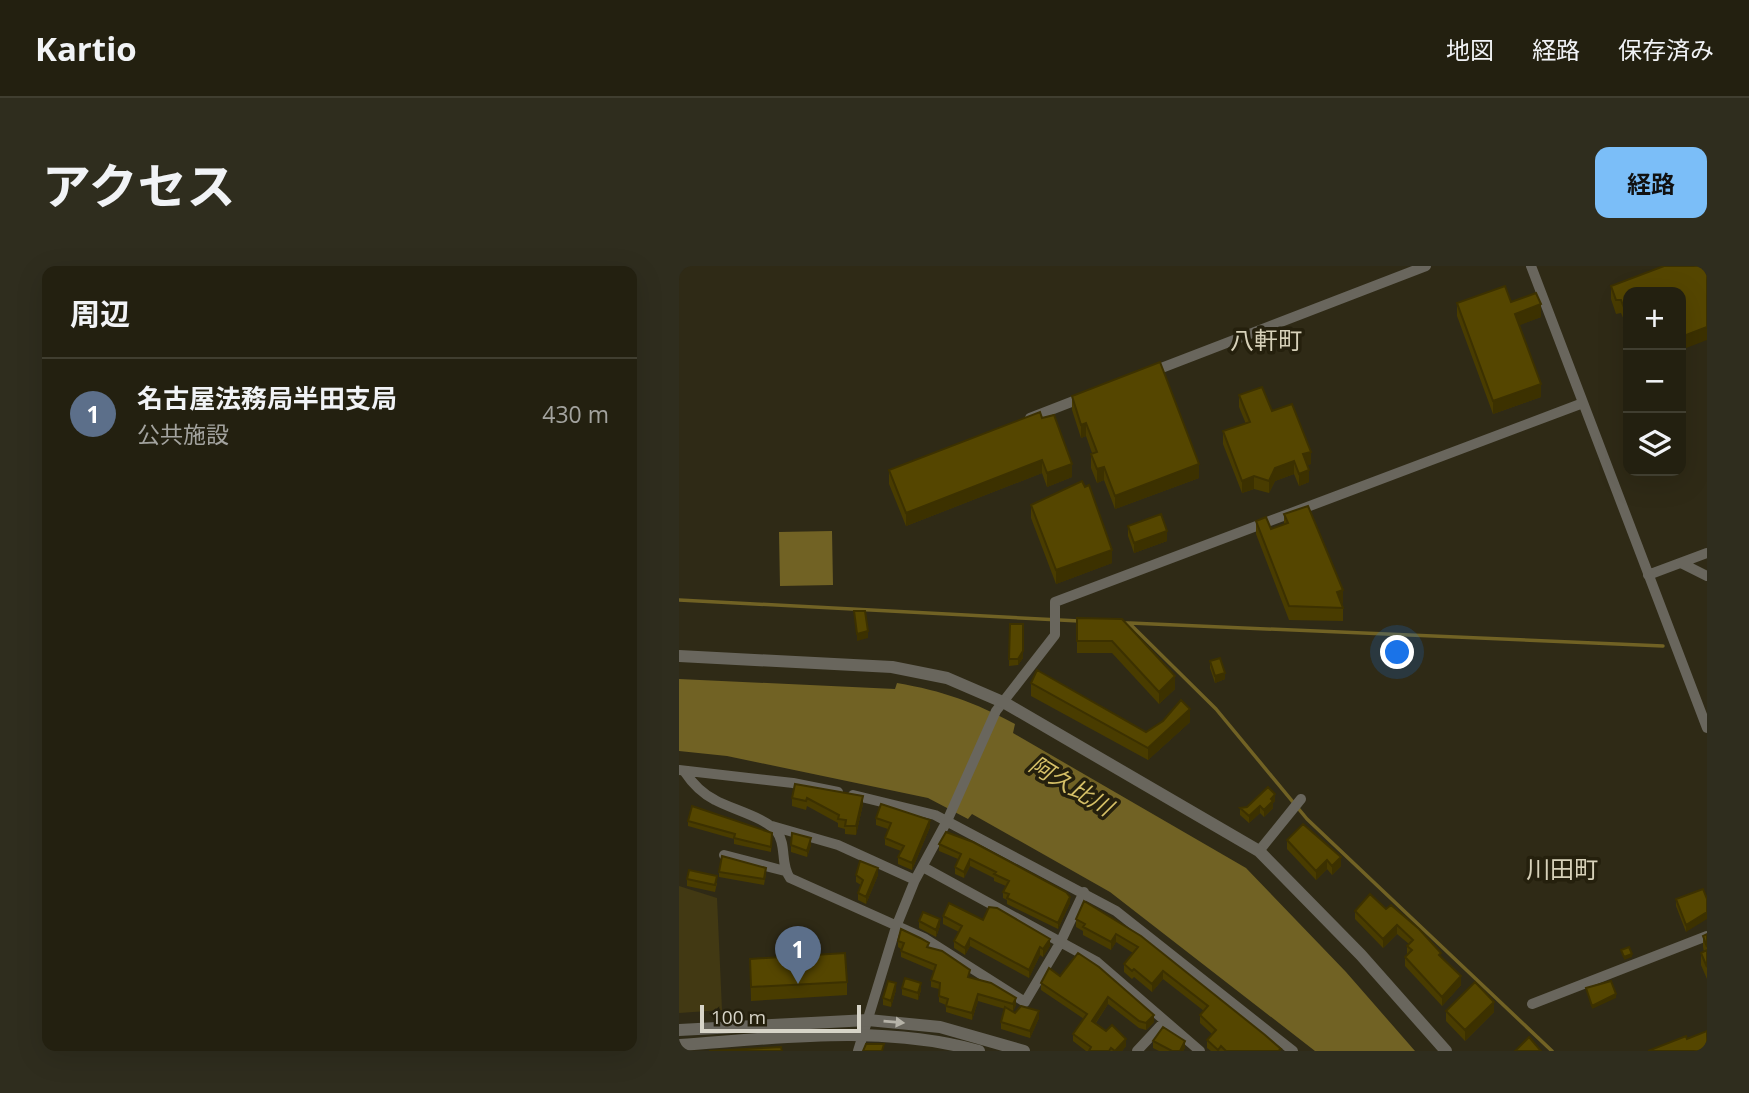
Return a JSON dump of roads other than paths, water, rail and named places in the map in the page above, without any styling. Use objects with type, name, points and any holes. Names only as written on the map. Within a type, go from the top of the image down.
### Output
[{"type":"street","points":[[1136,377],[1426,266]]},
{"type":"street","points":[[1531,266],[1707,728]]},
{"type":"street","points":[[1019,422],[1097,392]]},
{"type":"street","points":[[858,1051],[897,927],[915,880],[1001,707],[1055,635],[1055,602],[1583,403]]},
{"type":"street","points":[[1648,575],[1707,554]]},
{"type":"street","points":[[1681,564],[1707,576]]},
{"type":"street","points":[[679,656],[892,667],[947,678],[1259,851],[1361,955],[1445,1051]]},
{"type":"street","points":[[681,770],[793,783],[901,804],[948,817],[1116,911],[1293,1051]]},
{"type":"street","points":[[681,770],[694,785],[715,800],[771,826],[838,845],[915,880]]},
{"type":"street","points":[[1259,851],[1301,799]]},
{"type":"street","points":[[771,826],[781,840],[785,871]]},
{"type":"street","points":[[725,855],[785,871],[799,883],[924,938],[1025,1002],[1060,943],[1084,892]]},
{"type":"street","points":[[923,867],[1103,967],[1200,1051]]},
{"type":"street","points":[[1532,1004],[1707,936]]},
{"type":"street","points":[[679,1030],[868,1020],[940,1027],[1024,1051]]},
{"type":"street","points":[[1137,1051],[1165,1021]]},
{"type":"street","points":[[679,1045],[863,1034],[926,1040],[979,1051]]},
{"type":"water","points":[[832,531],[833,585],[780,586],[779,532]]},
{"type":"water","name":"阿久比川","points":[[679,679],[895,689],[897,683],[944,694],[1000,716],[1015,724],[1013,733],[1246,868],[1346,972],[1415,1051],[1315,1051],[1110,892],[972,814],[968,819],[928,798],[727,756],[679,751]]},
{"type":"waterway","points":[[679,600],[1079,621]]},
{"type":"waterway","points":[[1122,623],[1129,623],[1216,709],[1307,819],[1552,1051]]},
{"type":"waterway","points":[[1130,623],[1663,646]]},
{"type":"place","name":"名古屋法務局半田支局","points":[[798,984]]},
{"type":"district","name":"八軒町","points":[[1266,341]]},
{"type":"district","name":"川田町","points":[[1562,870]]}]
